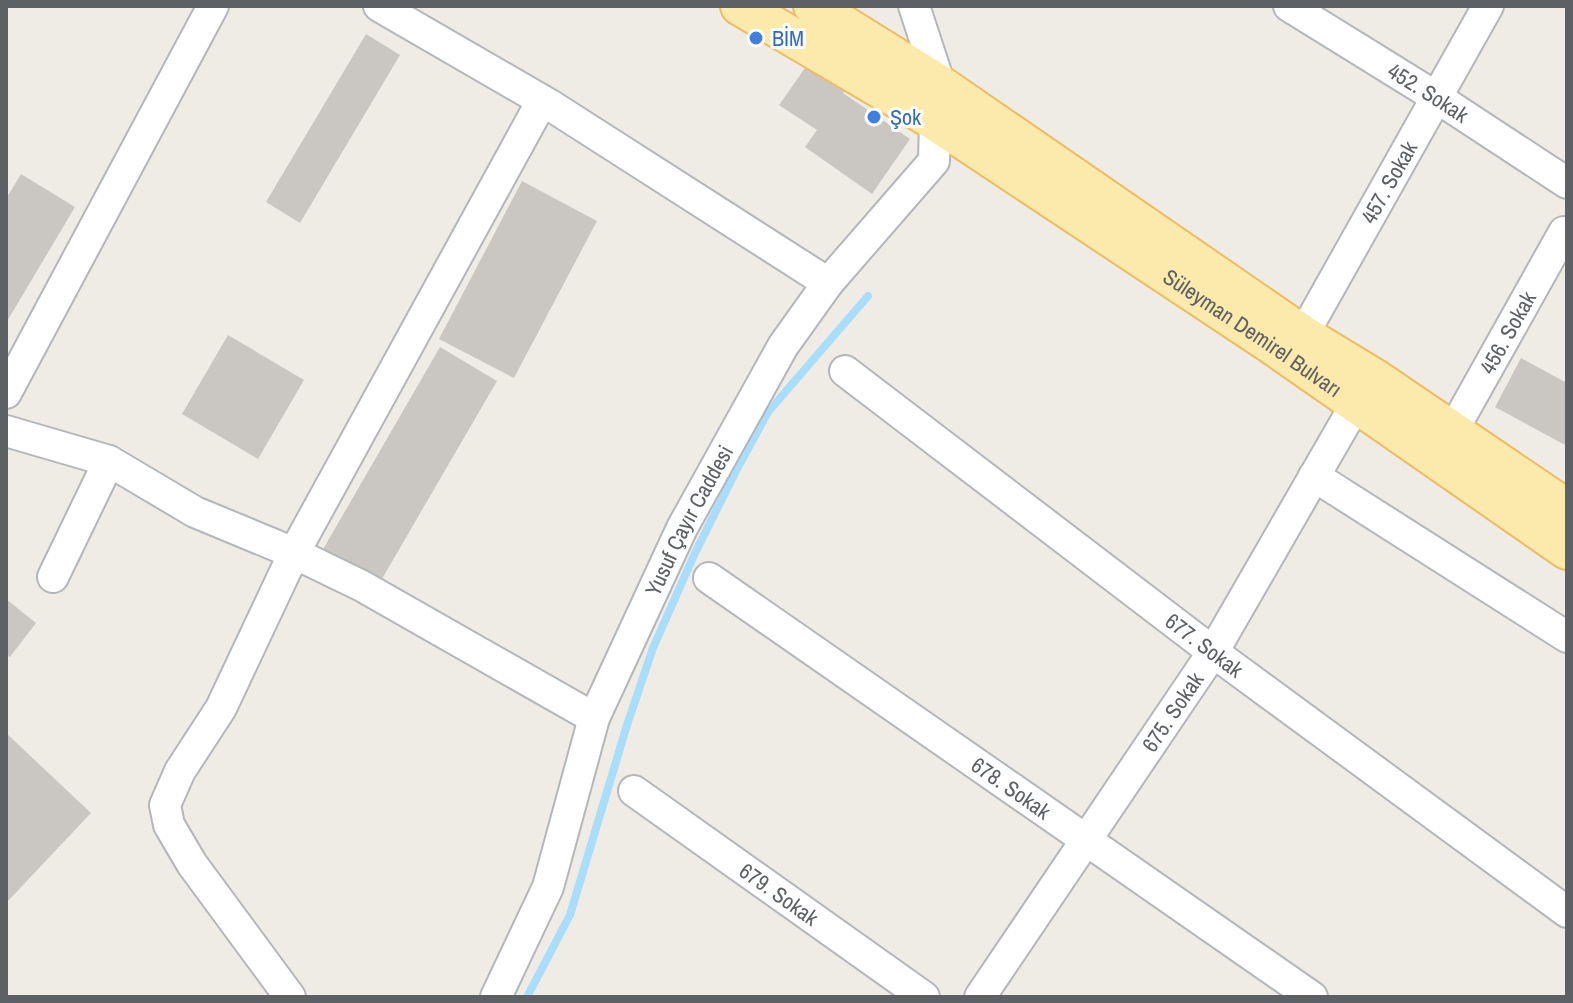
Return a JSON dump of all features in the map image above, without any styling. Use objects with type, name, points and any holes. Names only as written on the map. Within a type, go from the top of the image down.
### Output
[{"type":"main road","name":"Süleyman Demirel Bulvarı","points":[[740,6],[821,18],[937,103],[1365,391],[1567,550]]},
{"type":"main road","name":"Süleyman Demirel Bulvarı","points":[[1365,391],[1452,432],[1567,509]]},
{"type":"street","points":[[6,393],[213,6]]},
{"type":"street","points":[[379,6],[542,101],[828,283]]},
{"type":"street","name":"Yusuf Çayır Caddesi","points":[[496,997],[548,887],[594,718],[682,528],[783,346],[828,283],[934,161],[937,103],[914,6]]},
{"type":"street","name":"452. Sokak","points":[[1289,6],[1567,183]]},
{"type":"street","name":"457. Sokak","points":[[1295,346],[1488,6]]},
{"type":"street","points":[[290,997],[192,864],[169,825],[165,805],[180,771],[221,708],[294,553],[542,101]]},
{"type":"street","name":"456. Sokak","points":[[1452,432],[1566,231]]},
{"type":"street","name":"677. Sokak","points":[[845,371],[1213,652],[1567,912]]},
{"type":"street","name":"675. Sokak","points":[[980,997],[1213,652],[1365,391]]},
{"type":"street","points":[[6,431],[109,461],[195,512],[294,553],[362,586],[594,718]]},
{"type":"street","points":[[53,577],[109,461]]},
{"type":"street","points":[[1314,476],[1567,637]]},
{"type":"street","name":"678. Sokak","points":[[709,578],[1086,837],[1312,997]]},
{"type":"street","name":"679. Sokak","points":[[634,791],[924,997]]},
{"type":"building","points":[[366,34],[400,55],[300,223],[266,202]]},
{"type":"building","points":[[810,61],[847,87],[843,93],[910,139],[872,194],[805,147],[817,130],[779,105]]},
{"type":"building","points":[[21,174],[75,207],[6,323],[6,199]]},
{"type":"building","points":[[522,181],[597,221],[514,378],[439,339]]},
{"type":"building","points":[[228,335],[304,380],[258,459],[182,414]]},
{"type":"building","points":[[440,347],[497,381],[379,584],[322,551]]},
{"type":"building","points":[[1521,358],[1567,383],[1567,446],[1495,407]]},
{"type":"building","points":[[6,599],[36,623],[10,657],[6,654]]},
{"type":"building","points":[[6,733],[91,813],[6,903]]},
{"type":"waterway","points":[[527,997],[570,915],[653,648],[695,553],[768,412],[868,296]]},
{"type":"place","name":"BİM","points":[[756,38]]},
{"type":"place","name":"Şok","points":[[874,117]]}]
